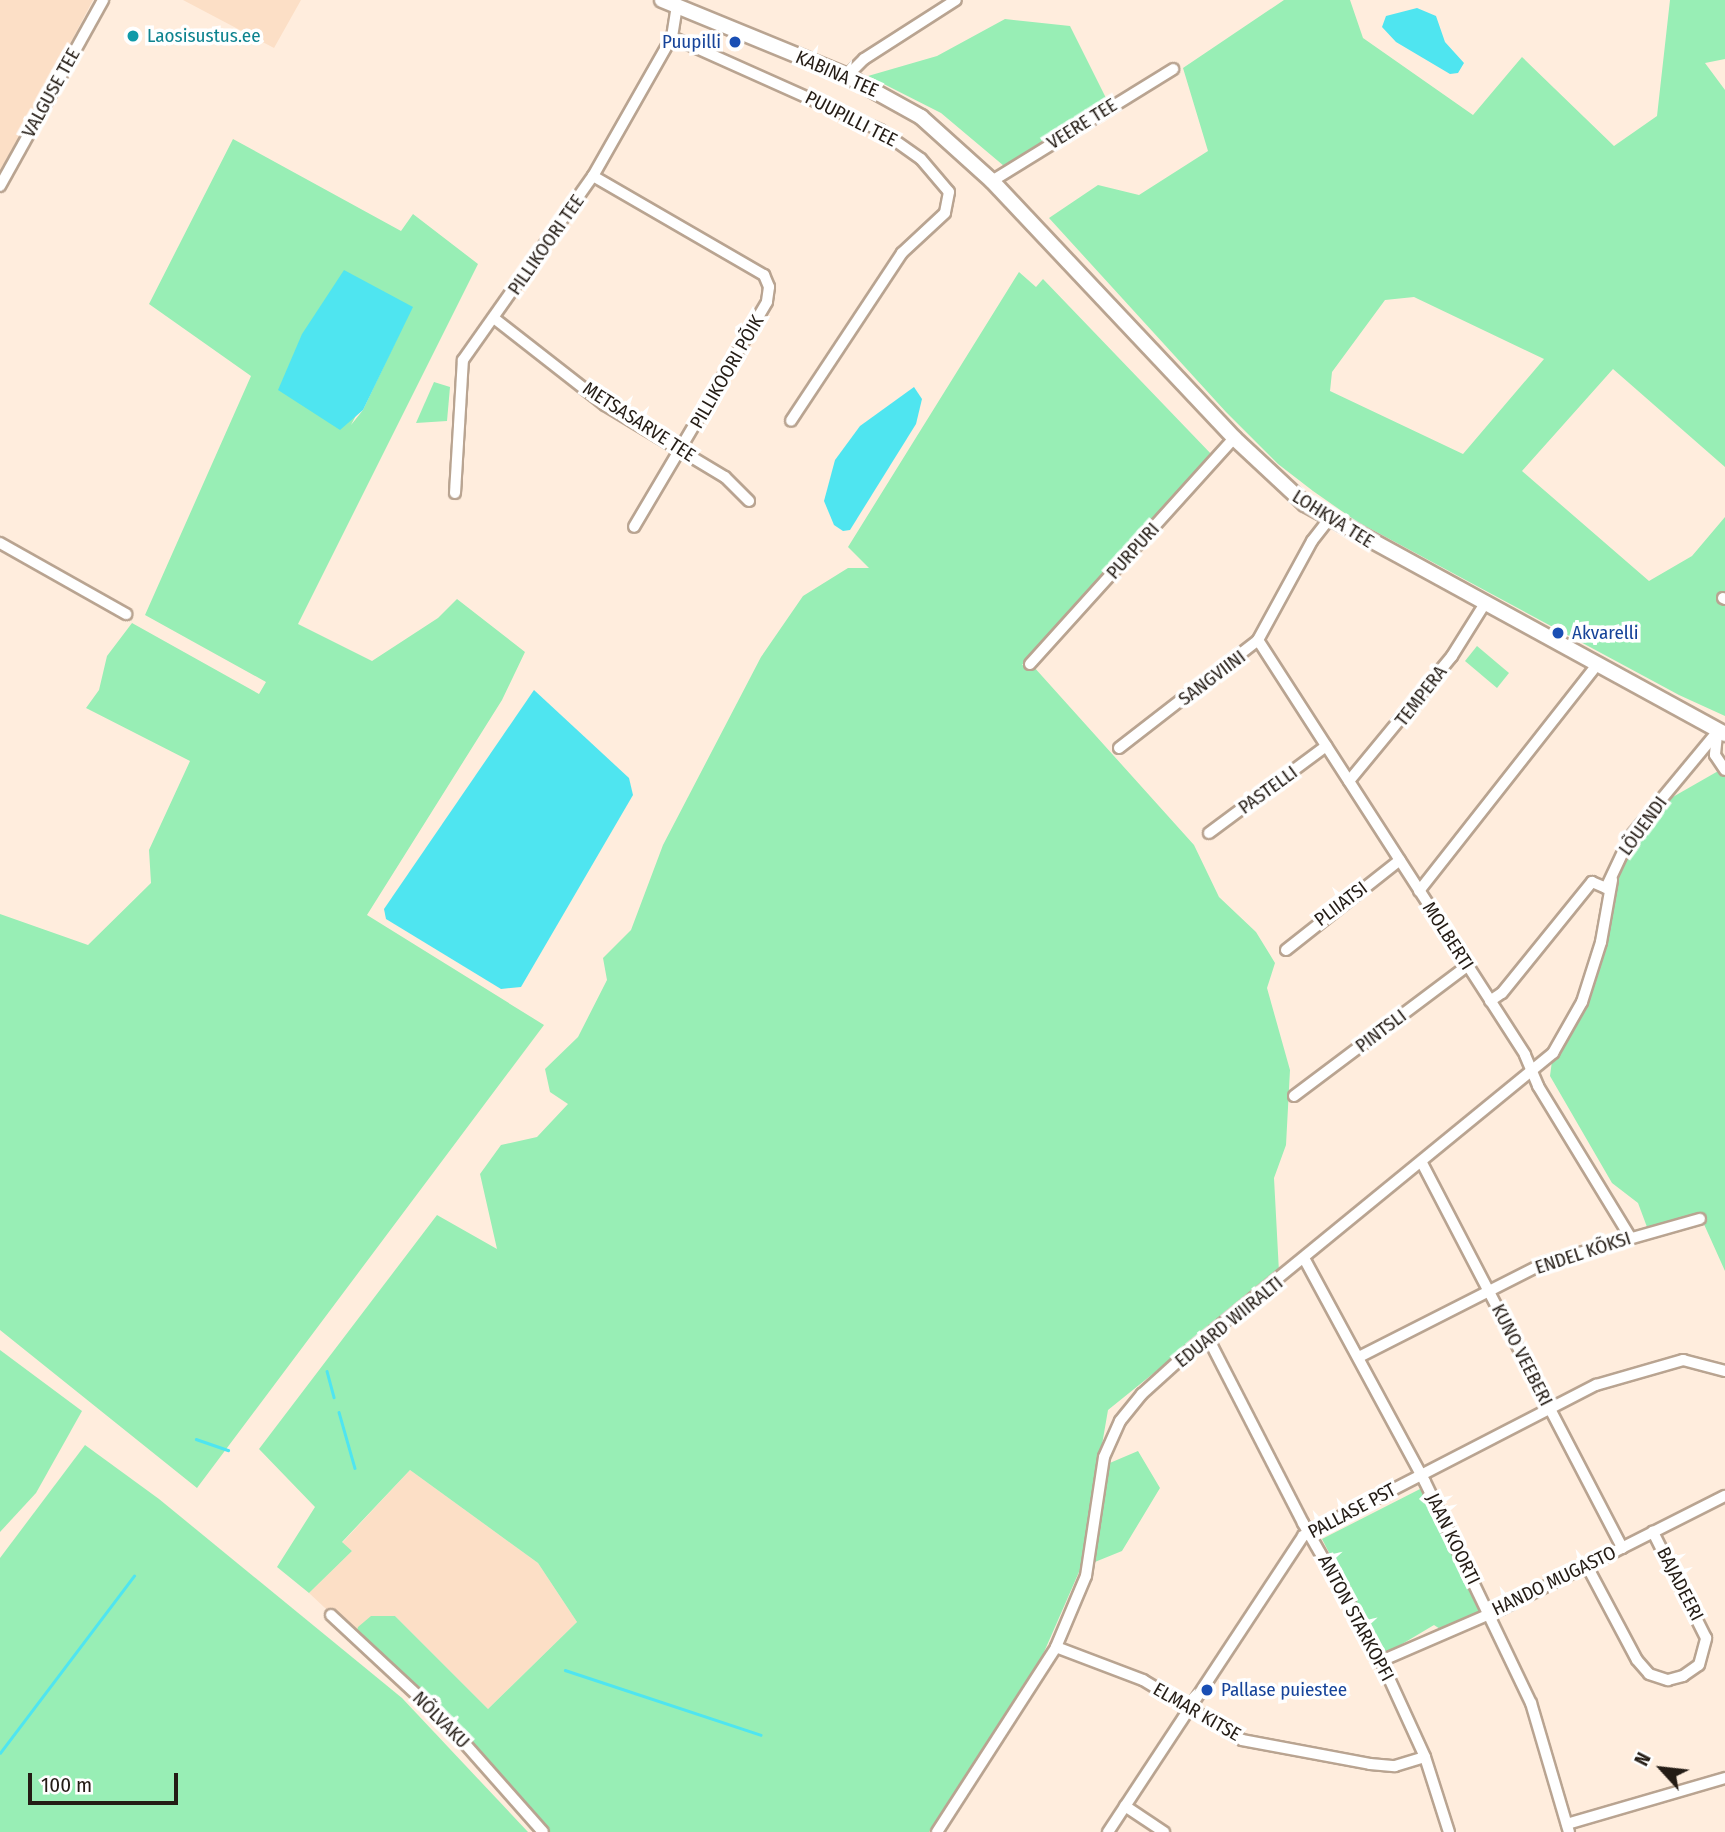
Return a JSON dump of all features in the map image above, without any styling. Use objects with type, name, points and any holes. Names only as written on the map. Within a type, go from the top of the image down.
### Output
[{"type":"street","name":"VALGUSE TEE","points":[[0,186],[103,0]]},
{"type":"street","name":"KABINA TEE","points":[[662,0],[847,76],[920,117],[992,181]]},
{"type":"street","points":[[847,76],[864,59],[957,0]]},
{"type":"street","name":"PILLIKOORI TEE","points":[[455,492],[463,360],[495,319],[593,176],[672,37],[677,7]]},
{"type":"street","name":"PUUPILLI TEE","points":[[672,37],[880,130],[921,159],[948,192],[945,212],[902,253],[791,421]]},
{"type":"street","name":"VEERE TEE","points":[[992,181],[1173,68]]},
{"type":"street","name":"PILLIKOORI PÕIK","points":[[593,176],[764,275],[769,287],[767,302],[634,527]]},
{"type":"street","name":"LOHKVA TEE","points":[[992,181],[1234,438],[1287,490],[1329,519],[1721,733]]},
{"type":"street","name":"METSASARVE TEE","points":[[495,319],[605,405],[725,477],[749,501]]},
{"type":"street","name":"PURPURI","points":[[1030,664],[1234,438]]},
{"type":"street","name":"SANGVIINI","points":[[1119,748],[1258,640],[1312,541],[1329,519]]},
{"type":"street","points":[[0,543],[126,614]]},
{"type":"street","name":"TEMPERA","points":[[1349,781],[1452,656],[1484,605]]},
{"type":"street","name":"MOLBERTI","points":[[1258,640],[1490,1001],[1630,1237]]},
{"type":"street","points":[[1419,891],[1597,665]]},
{"type":"street","points":[[1721,733],[1713,745],[1725,770]]},
{"type":"street","name":"LÕUENDI","points":[[1490,1001],[1502,993],[1592,882],[1606,888],[1630,837],[1721,733]]},
{"type":"street","name":"PASTELLI","points":[[1209,833],[1326,746]]},
{"type":"street","name":"PLIIATSI","points":[[1286,950],[1400,860]]},
{"type":"street","name":"EDUARD WIIRALTI","points":[[937,1832],[1056,1647],[1086,1576],[1099,1480],[1112,1437],[1142,1394],[1553,1053],[1582,1002],[1601,942],[1612,880]]},
{"type":"street","name":"PINTSLI","points":[[1294,1096],[1467,966]]},
{"type":"street","name":"KUNO VEEBERI","points":[[1422,1163],[1622,1548]]},
{"type":"street","name":"ENDEL KÕKSI","points":[[1359,1357],[1544,1263],[1700,1219]]},
{"type":"street","name":"JAAN KOORTI","points":[[1305,1260],[1421,1474],[1531,1703],[1568,1828]]},
{"type":"street","name":"ANTON STARKOPFI","points":[[1208,1338],[1381,1661],[1425,1757],[1449,1832]]},
{"type":"street","name":"PALLASE PST","points":[[1108,1832],[1291,1548],[1310,1532],[1596,1385],[1683,1360],[1725,1371]]},
{"type":"street","name":"HANDO MUGASTO","points":[[1381,1661],[1489,1614],[1725,1496]]},
{"type":"street","name":"BAJADEERI","points":[[1587,1566],[1637,1661],[1649,1674],[1668,1679],[1684,1676],[1699,1665],[1706,1638],[1653,1532]]},
{"type":"street","name":"NÕLVAKU","points":[[331,1615],[444,1720],[543,1832]]},
{"type":"street","name":"ELMAR KITSE","points":[[1056,1647],[1143,1680],[1186,1710],[1242,1740],[1370,1764],[1395,1766],[1425,1757]]},
{"type":"street","points":[[1568,1828],[1725,1778]]},
{"type":"street","points":[[1125,1806],[1164,1832]]},
{"type":"shaded area","points":[[0,0],[93,0],[0,177]]},
{"type":"shaded area","points":[[183,0],[301,0],[274,48]]},
{"type":"shaded area","points":[[410,1470],[538,1563],[577,1622],[488,1709],[395,1616],[355,1636],[309,1593],[352,1551],[342,1543]]},
{"type":"green space","points":[[1284,0],[1350,0],[1363,38],[1473,115],[1522,57],[1614,146],[1657,116],[1670,0],[1725,0],[1725,59],[1705,63],[1725,90],[1725,467],[1613,369],[1522,471],[1649,581],[1692,556],[1725,517],[1725,716],[1679,695],[1356,521],[1313,491],[1278,464],[1226,412],[1049,218],[1098,185],[1139,195],[1208,151],[1183,68]],"holes":[[[1414,297],[1544,359],[1463,454],[1330,391],[1332,372],[1385,300]]]},
{"type":"green space","points":[[1005,19],[1070,26],[1107,100],[1004,166],[941,113],[868,76],[937,56]]},
{"type":"green space","points":[[233,139],[401,231],[413,214],[478,264],[298,624],[372,661],[438,618],[457,599],[525,652],[502,700],[367,915],[544,1025],[197,1488],[0,1330],[0,914],[88,945],[151,883],[149,850],[190,761],[86,708],[99,690],[107,656],[132,623],[259,694],[266,682],[145,615],[251,376],[149,304]],"holes":[[[412,307],[363,410],[351,425]]]},
{"type":"green space","points":[[1019,272],[1036,287],[1043,279],[1213,456],[1022,665],[1033,666],[1194,845],[1219,897],[1256,932],[1275,963],[1267,988],[1290,1070],[1286,1145],[1274,1178],[1279,1272],[1108,1410],[1098,1468],[1138,1451],[1160,1488],[1122,1551],[1085,1566],[1086,1556],[1041,1659],[929,1832],[546,1832],[355,1636],[358,1627],[371,1616],[395,1616],[488,1709],[577,1622],[538,1563],[410,1470],[342,1542],[352,1551],[309,1593],[277,1567],[315,1507],[259,1449],[437,1215],[497,1249],[480,1174],[501,1145],[537,1137],[568,1104],[550,1092],[545,1069],[578,1037],[607,980],[603,958],[631,930],[663,845],[761,657],[803,596],[848,568],[869,568],[848,547]]},
{"type":"green space","points":[[434,382],[450,387],[447,421],[416,423]]},
{"type":"green space","points":[[1477,646],[1509,673],[1497,688],[1465,661]]},
{"type":"green space","points":[[1720,770],[1725,777],[1725,1271],[1703,1222],[1650,1235],[1638,1203],[1612,1183],[1550,1076],[1553,1053],[1582,1002],[1612,880],[1650,810]]},
{"type":"green space","points":[[0,1350],[82,1411],[36,1493],[0,1532]]},
{"type":"green space","points":[[85,1445],[159,1499],[402,1698],[528,1832],[0,1832],[0,1558]]},
{"type":"green space","points":[[1422,1488],[1483,1610],[1440,1629],[1434,1625],[1382,1656],[1322,1539]]},
{"type":"water","points":[[1417,8],[1436,16],[1445,42],[1464,63],[1458,73],[1450,74],[1396,42],[1382,27],[1386,16]]},
{"type":"water","points":[[344,270],[413,307],[363,410],[340,430],[278,390],[302,334]]},
{"type":"water","points":[[914,387],[922,399],[916,424],[850,530],[843,531],[834,525],[824,501],[835,460],[860,426]]},
{"type":"water","points":[[534,690],[629,778],[633,795],[521,987],[501,989],[386,919],[384,909]]},
{"type":"waterway","points":[[327,1371],[334,1397]]},
{"type":"waterway","points":[[339,1412],[355,1468]]},
{"type":"waterway","points":[[196,1439],[228,1450]]},
{"type":"waterway","points":[[0,1753],[134,1576]]},
{"type":"waterway","points":[[565,1670],[761,1735]]},
{"type":"place","name":"Laosisustus.ee","points":[[133,36]]},
{"type":"place","name":"Puupilli","points":[[735,42]]},
{"type":"place","name":"Akvarelli","points":[[1558,633]]},
{"type":"place","name":"Pallase puiestee","points":[[1207,1690]]}]
